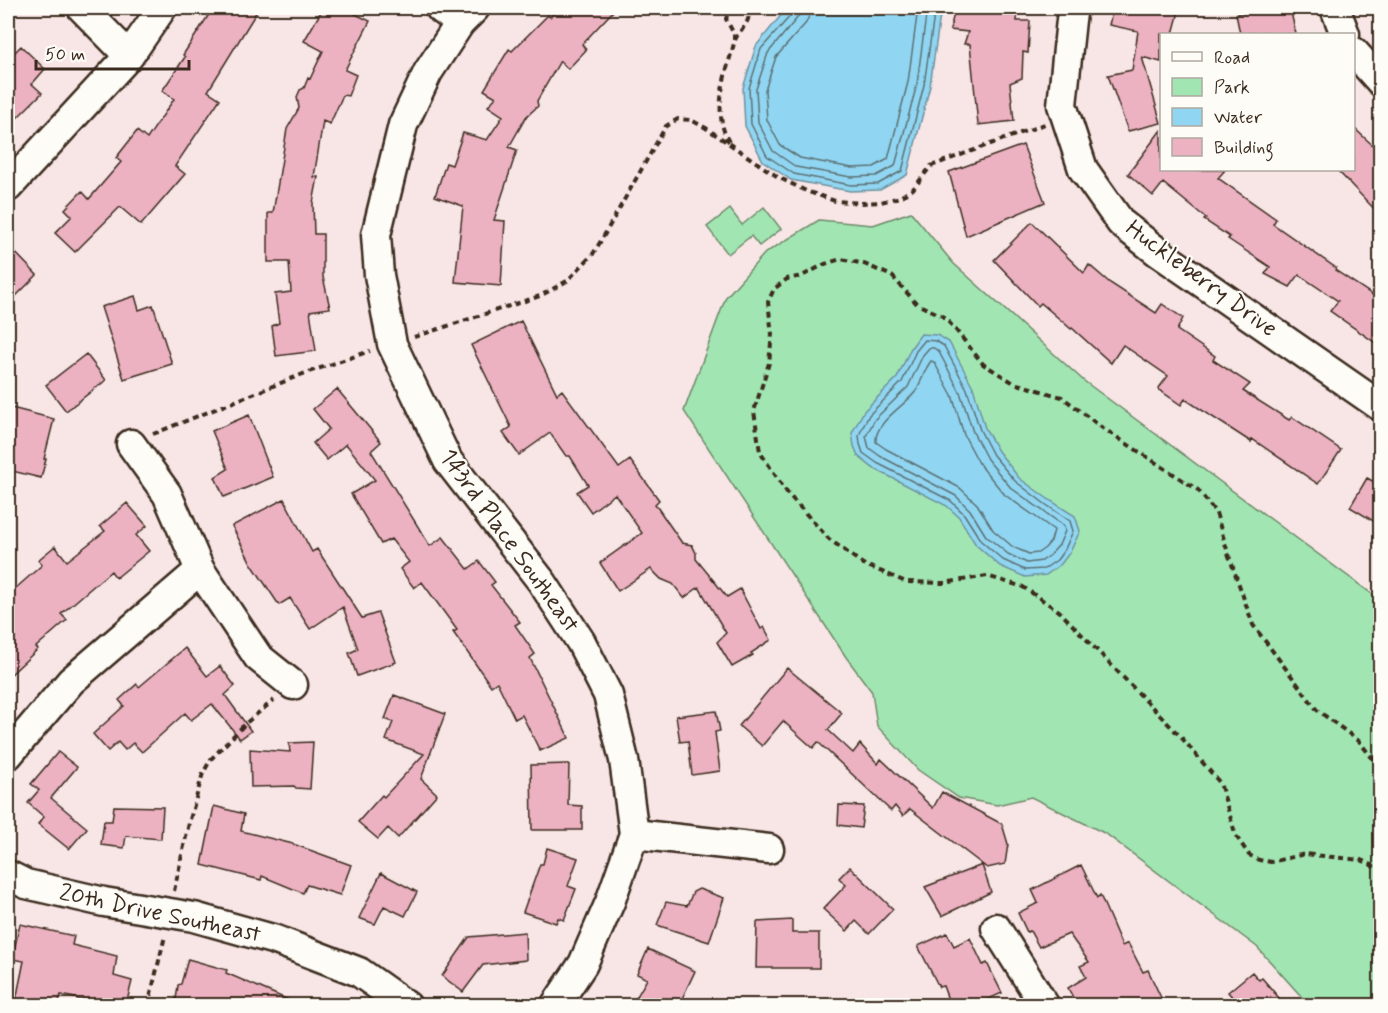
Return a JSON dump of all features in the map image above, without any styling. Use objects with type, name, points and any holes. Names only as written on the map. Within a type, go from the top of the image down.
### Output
[{"type":"street","points":[[82,8],[129,56]]},
{"type":"street","points":[[8,187],[129,56],[162,8]]},
{"type":"street","name":"Huckleberry Drive","points":[[1074,8],[1062,105],[1083,169],[1121,223],[1158,252],[1380,406]]},
{"type":"street","points":[[1335,8],[1345,33]]},
{"type":"street","name":"143rd Place Southeast","points":[[458,13],[403,125],[376,235],[378,275],[392,344],[448,461],[542,582],[581,642],[608,695],[624,760],[634,834],[610,902],[583,964],[555,1005]]},
{"type":"street","points":[[1355,54],[1380,81]]},
{"type":"street","points":[[130,444],[167,494],[200,570],[258,657],[293,685]]},
{"type":"street","points":[[8,756],[71,681],[200,570]]},
{"type":"street","points":[[634,834],[769,849]]},
{"type":"street","name":"20th Drive Southeast","points":[[8,875],[26,884],[104,902],[194,917],[276,940],[359,972],[407,1005]]},
{"type":"street","points":[[996,928],[1045,1005]]},
{"type":"path","points":[[733,8],[729,10],[726,19],[735,40]]},
{"type":"path","points":[[731,146],[724,133],[720,111],[722,91],[735,40],[748,20],[747,11],[742,8]]},
{"type":"path","points":[[130,444],[303,374],[540,296],[567,281],[593,254],[666,126],[678,119],[691,120],[706,128],[778,177],[806,191],[835,201],[862,203],[881,202],[900,197],[913,189],[931,166],[1066,116]]},
{"type":"path","points":[[1380,768],[1359,741],[1317,710],[1253,625],[1216,513],[1198,490],[1101,427],[1062,397],[1014,383],[983,364],[943,316],[917,304],[892,276],[864,264],[842,259],[825,264],[802,276],[787,279],[774,289],[768,302],[772,334],[769,363],[754,411],[760,452],[788,494],[829,539],[863,564],[906,582],[944,583],[987,576],[1023,587],[1059,611],[1181,737],[1220,783],[1236,836],[1249,855],[1258,860],[1271,862],[1305,854],[1361,861],[1371,864],[1380,872]]},
{"type":"path","points":[[148,1005],[189,823],[203,773],[211,759],[246,723],[293,685]]},
{"type":"green space","points":[[764,207],[781,229],[759,246],[751,236],[728,254],[707,227],[730,209],[742,225]]},
{"type":"green space","points":[[911,212],[953,263],[1084,381],[1380,600],[1380,1005],[1309,1005],[1257,947],[1106,834],[1031,797],[997,805],[959,798],[918,770],[877,726],[872,692],[846,657],[684,411],[726,297],[765,253],[819,220],[873,225]]},
{"type":"water","points":[[790,8],[941,8],[930,86],[907,175],[880,190],[850,191],[791,180],[763,161],[745,126],[743,88],[756,46],[782,14]]},
{"type":"water","points":[[921,334],[937,335],[949,342],[973,387],[985,428],[998,451],[1019,478],[1075,516],[1080,531],[1070,552],[1061,564],[1046,575],[1025,577],[1000,566],[976,545],[959,517],[947,506],[873,468],[858,456],[852,433],[864,411],[897,378],[911,348]]},
{"type":"building","points":[[213,8],[259,8],[208,91],[220,99],[175,166],[185,174],[141,225],[120,207],[75,252],[55,233],[72,216],[65,209],[82,191],[89,199],[121,162],[116,158],[137,131],[147,139],[174,99],[162,91]]},
{"type":"building","points":[[560,8],[616,8],[582,44],[586,50],[568,69],[560,61],[537,101],[538,106],[526,117],[509,147],[517,150],[494,220],[505,221],[501,286],[455,282],[463,206],[435,196],[446,163],[452,165],[463,133],[487,140],[503,116],[488,106],[496,97],[484,90],[509,49],[512,51],[548,15],[550,17]]},
{"type":"building","points":[[972,8],[1018,8],[1017,21],[1030,21],[1028,53],[1023,52],[1022,78],[1010,83],[1014,121],[978,125],[970,44],[964,44],[968,32],[950,30],[955,9],[972,12]]},
{"type":"building","points":[[1113,8],[1180,8],[1173,33],[1160,33],[1160,62],[1142,57],[1160,123],[1128,131],[1108,75],[1132,70],[1138,31],[1109,25]]},
{"type":"building","points":[[1271,8],[1290,8],[1296,33],[1240,33],[1236,14]]},
{"type":"building","points":[[345,9],[370,21],[345,70],[356,75],[348,96],[343,95],[330,124],[323,121],[314,177],[318,177],[313,203],[314,234],[323,234],[323,277],[330,308],[310,311],[316,351],[276,356],[272,326],[279,323],[275,294],[291,292],[289,262],[268,262],[268,213],[273,213],[287,129],[299,108],[297,97],[308,78],[310,79],[323,51],[304,41],[322,10],[330,14]]},
{"type":"building","points":[[21,46],[45,69],[32,84],[42,93],[15,120],[8,112],[8,59]]},
{"type":"building","points":[[1355,129],[1380,152],[1380,215],[1338,171],[1355,171]]},
{"type":"building","points":[[1160,131],[1160,171],[1224,171],[1218,178],[1276,219],[1273,224],[1380,300],[1380,346],[1330,311],[1338,301],[1299,275],[1290,287],[1265,274],[1270,267],[1228,239],[1230,237],[1204,220],[1206,218],[1163,183],[1153,196],[1128,174]]},
{"type":"building","points":[[1023,145],[1045,202],[966,236],[949,172]]},
{"type":"building","points":[[1032,222],[1084,273],[1089,265],[1110,283],[1156,313],[1162,304],[1183,318],[1177,330],[1215,356],[1213,360],[1250,384],[1243,391],[1289,420],[1292,417],[1341,450],[1318,484],[1252,439],[1251,442],[1185,399],[1181,405],[1158,389],[1168,376],[1123,345],[1111,363],[1041,303],[1038,306],[994,260]]},
{"type":"building","points":[[8,245],[37,275],[8,304]]},
{"type":"building","points":[[135,296],[139,310],[153,305],[172,364],[124,379],[101,307]]},
{"type":"building","points":[[521,321],[557,394],[562,390],[619,468],[630,460],[659,500],[655,504],[682,543],[692,545],[696,559],[727,597],[740,589],[761,629],[764,627],[771,640],[751,653],[753,655],[732,667],[717,642],[726,633],[699,587],[684,598],[673,584],[661,579],[651,569],[618,591],[600,563],[642,533],[615,494],[591,512],[577,492],[588,485],[570,456],[566,456],[550,433],[519,455],[503,433],[511,427],[471,345]]},
{"type":"building","points":[[86,354],[106,380],[66,411],[46,385]]},
{"type":"building","points":[[337,389],[381,442],[371,451],[430,546],[443,537],[468,569],[479,561],[495,582],[491,585],[520,622],[515,625],[535,654],[530,658],[569,738],[540,751],[522,715],[515,719],[497,682],[491,686],[453,632],[457,630],[422,582],[414,588],[400,569],[409,562],[391,539],[381,544],[351,494],[375,480],[346,444],[327,460],[313,443],[329,429],[313,409]]},
{"type":"building","points":[[8,407],[54,419],[41,478],[8,470]]},
{"type":"building","points":[[249,415],[273,477],[224,497],[215,477],[228,469],[212,431]]},
{"type":"building","points":[[1367,478],[1380,485],[1380,525],[1350,507]]},
{"type":"building","points":[[284,499],[312,552],[317,549],[362,618],[378,613],[396,662],[357,676],[349,653],[358,649],[343,607],[310,629],[290,598],[279,605],[251,563],[232,526]]},
{"type":"building","points":[[127,503],[147,526],[136,535],[149,551],[116,578],[111,571],[61,614],[67,620],[36,647],[38,649],[8,677],[8,595],[42,565],[38,560],[55,546],[67,561],[105,531],[100,526]]},
{"type":"building","points":[[185,648],[207,676],[220,666],[235,686],[225,695],[251,731],[240,739],[212,704],[191,720],[185,713],[142,752],[133,743],[125,750],[118,742],[108,751],[93,734],[124,706],[119,700],[137,684],[139,687]]},
{"type":"building","points":[[787,668],[842,713],[828,730],[853,753],[860,744],[878,764],[881,759],[933,808],[942,792],[1002,824],[1008,844],[1005,864],[987,868],[910,809],[903,816],[895,806],[891,811],[818,742],[813,748],[783,721],[762,746],[739,726]]},
{"type":"building","points":[[394,695],[445,714],[421,779],[437,794],[398,838],[388,828],[378,839],[358,822],[424,754],[386,740],[393,722],[385,719]]},
{"type":"building","points":[[716,711],[720,731],[715,732],[720,771],[692,775],[688,741],[680,742],[676,716]]},
{"type":"building","points":[[313,742],[310,789],[294,786],[251,787],[250,749],[290,752],[289,743]]},
{"type":"building","points":[[58,752],[77,767],[51,798],[87,828],[69,849],[38,824],[44,817],[28,803],[39,790],[31,784]]},
{"type":"building","points":[[569,764],[568,805],[582,806],[582,830],[532,830],[531,765]]},
{"type":"building","points":[[839,805],[864,806],[861,828],[838,825]]},
{"type":"building","points":[[114,806],[163,807],[161,839],[126,836],[124,848],[101,845],[104,821],[112,821]]},
{"type":"building","points":[[214,806],[244,814],[241,831],[293,844],[351,865],[340,895],[307,885],[303,893],[262,876],[261,880],[202,865]]},
{"type":"building","points":[[547,848],[578,858],[568,886],[576,889],[564,920],[558,918],[556,923],[523,912],[540,864],[543,864]]},
{"type":"building","points":[[982,865],[991,892],[942,916],[925,887]]},
{"type":"building","points":[[1081,865],[1097,898],[1100,895],[1122,946],[1128,943],[1143,972],[1148,970],[1163,1002],[1154,1005],[1077,1005],[1068,988],[1086,977],[1080,966],[1089,962],[1069,934],[1039,947],[1030,931],[1027,932],[1018,913],[1038,903],[1032,890]]},
{"type":"building","points":[[850,867],[893,909],[869,934],[856,921],[847,931],[823,909],[846,885],[839,878]]},
{"type":"building","points":[[381,873],[417,892],[405,916],[384,906],[375,924],[359,918]]},
{"type":"building","points":[[699,889],[724,898],[709,942],[657,925],[666,902],[687,906],[693,892]]},
{"type":"building","points":[[792,920],[792,933],[819,933],[819,968],[756,968],[757,922]]},
{"type":"building","points":[[20,924],[74,936],[72,945],[117,956],[114,976],[132,981],[126,1005],[105,1005],[61,995],[58,1005],[41,1005],[16,1000],[24,961],[12,959]]},
{"type":"building","points":[[525,932],[526,960],[483,965],[463,992],[442,976],[469,937]]},
{"type":"building","points":[[947,933],[954,946],[970,938],[983,965],[987,963],[1002,993],[984,1001],[986,1005],[950,1005],[943,986],[939,987],[918,946]]},
{"type":"building","points":[[648,949],[695,971],[679,1005],[632,1005],[647,979],[637,974]]},
{"type":"building","points":[[188,959],[227,970],[226,973],[300,1005],[186,1005],[176,1000],[178,985],[181,984]]},
{"type":"building","points":[[1252,972],[1259,980],[1262,978],[1285,1005],[1239,1005],[1228,992]]}]
